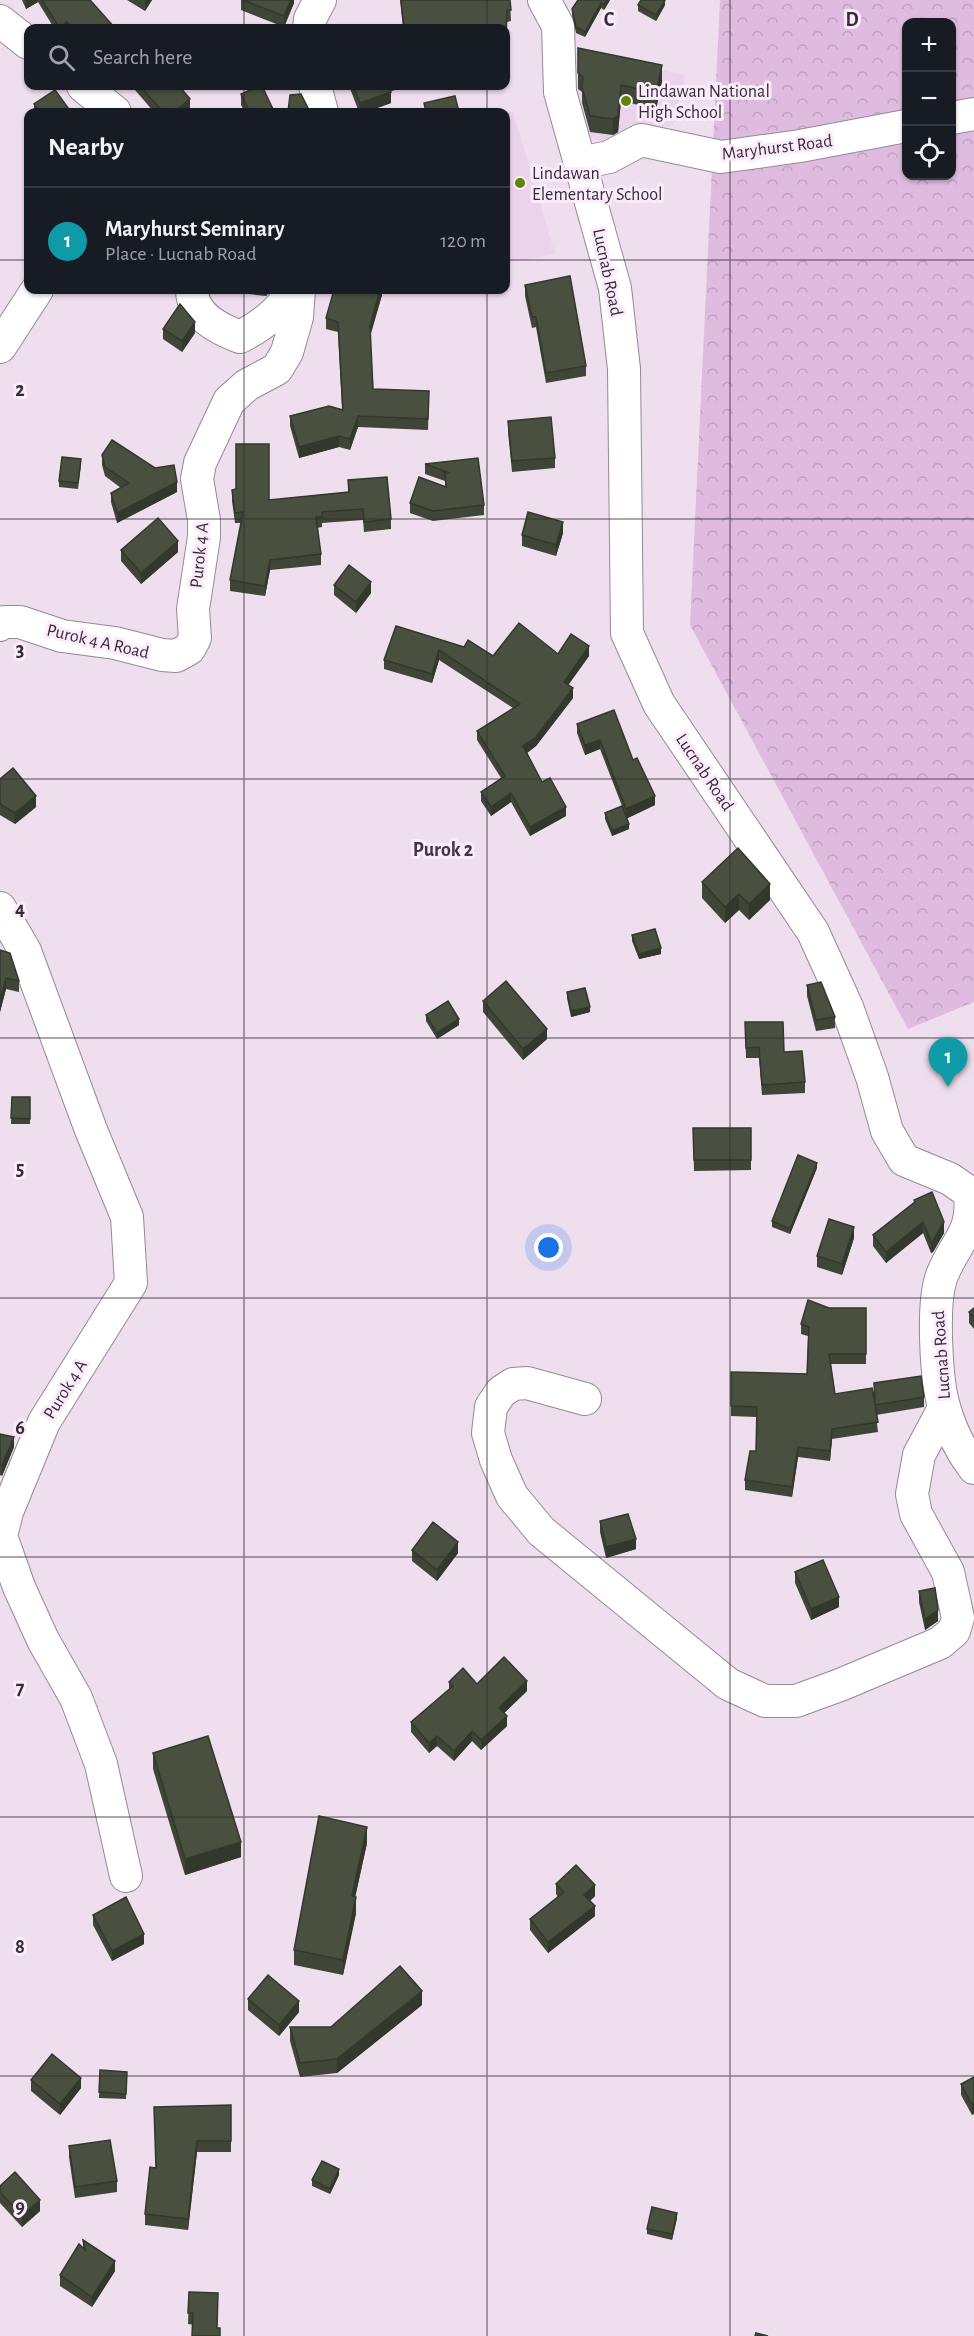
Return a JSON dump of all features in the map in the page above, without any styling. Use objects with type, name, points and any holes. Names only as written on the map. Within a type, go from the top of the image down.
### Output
[{"type":"street","points":[[309,24],[320,0]]},
{"type":"street","name":"Lucnab Road","points":[[544,0],[558,26],[560,92],[615,288],[624,369],[627,633],[659,704],[813,933],[847,1007],[872,1077],[887,1131],[904,1160],[950,1179],[970,1193],[972,1214],[960,1244],[942,1274],[936,1307],[944,1408],[956,1438],[974,1468]]},
{"type":"street","points":[[0,21],[24,40]]},
{"type":"street","points":[[88,90],[110,108]]},
{"type":"street","points":[[316,90],[321,108]]},
{"type":"street","points":[[956,117],[974,114]]},
{"type":"street","name":"Maryhurst Road","points":[[580,163],[609,157],[641,140],[721,157],[800,147],[902,127]]},
{"type":"street","points":[[0,347],[34,294]]},
{"type":"street","points":[[194,294],[201,313],[211,323],[240,337],[261,326],[280,310],[291,294]]},
{"type":"street","name":"Purok 4 A","points":[[162,655],[176,656],[189,649],[195,638],[193,609],[204,537],[204,520],[196,479],[200,463],[229,401],[247,385],[277,369],[287,352],[297,317],[299,294]]},
{"type":"street","name":"Purok 4 A Road","points":[[1,623],[20,622],[62,636],[115,643],[162,655]]},
{"type":"street","name":"Purok 4 A","points":[[0,908],[25,951],[91,1130],[127,1217],[131,1283],[44,1422],[7,1512],[0,1536],[18,1587],[43,1640],[76,1698],[101,1764],[126,1876]]},
{"type":"street","points":[[585,1399],[527,1383],[513,1384],[501,1392],[491,1407],[488,1433],[496,1461],[512,1496],[541,1531],[719,1677],[728,1684],[765,1701],[796,1701],[840,1685],[940,1643],[954,1631],[958,1618],[948,1572],[916,1514],[912,1494],[919,1455],[944,1408]]},
{"type":"shaded area","name":"Lindawan National High School","points":[[566,51],[685,75],[673,126],[639,128],[618,145],[576,134]]},
{"type":"shaded area","name":"Lindawan Elementary School","points":[[510,112],[513,112],[555,254],[510,262]]},
{"type":"green space","points":[[720,0],[974,0],[974,1002],[908,1029],[690,625]]},
{"type":"building","points":[[42,0],[90,0],[111,24],[69,24],[67,22],[57,24]]},
{"type":"building","points":[[243,0],[291,0],[284,16]]},
{"type":"building","points":[[401,0],[510,0],[511,10],[507,10],[507,24],[404,24]]},
{"type":"building","points":[[578,0],[607,0],[604,4],[601,3],[585,32],[576,27],[572,9]]},
{"type":"building","points":[[641,0],[665,0],[656,15],[638,5]]},
{"type":"building","points":[[578,48],[662,65],[656,93],[621,85],[618,116],[613,119],[590,116],[582,87],[583,77],[578,73]]},
{"type":"building","points":[[55,90],[68,108],[37,108],[34,104]]},
{"type":"building","points":[[144,90],[182,90],[190,99],[179,108],[159,108]]},
{"type":"building","points":[[250,90],[264,90],[273,108],[248,108],[241,94]]},
{"type":"building","points":[[355,90],[390,90],[391,92],[360,103]]},
{"type":"building","points":[[301,94],[308,108],[288,108],[290,95]]},
{"type":"building","points":[[455,96],[458,108],[425,108],[424,103]]},
{"type":"building","points":[[570,276],[586,366],[546,373],[536,317],[532,317],[525,285]]},
{"type":"building","points":[[333,294],[379,294],[370,326],[373,389],[429,391],[428,419],[358,416],[350,439],[339,436],[299,447],[290,416],[329,406],[343,410],[338,322],[326,318]]},
{"type":"building","points":[[180,304],[195,322],[182,341],[163,329]]},
{"type":"building","points":[[551,417],[555,458],[512,461],[508,421]]},
{"type":"building","points":[[112,440],[155,468],[174,465],[177,482],[117,513],[111,493],[129,483],[105,467],[102,455]]},
{"type":"building","points":[[236,444],[269,444],[269,500],[349,492],[348,480],[387,477],[391,519],[364,522],[363,509],[322,512],[322,517],[316,517],[321,554],[270,560],[265,586],[230,580],[243,512],[235,513],[232,490],[236,489]]},
{"type":"building","points":[[62,457],[81,459],[78,483],[59,481]]},
{"type":"building","points":[[478,458],[484,505],[433,511],[410,503],[419,477],[446,487],[445,473],[450,473],[425,464]]},
{"type":"building","points":[[528,512],[563,522],[556,545],[522,535]]},
{"type":"building","points":[[158,518],[178,541],[141,573],[121,550]]},
{"type":"building","points":[[349,565],[371,582],[356,602],[334,585]]},
{"type":"building","points":[[519,623],[558,654],[571,634],[589,646],[564,682],[573,688],[536,737],[523,746],[542,782],[550,778],[566,807],[530,827],[511,793],[491,807],[481,792],[505,776],[477,731],[520,704],[439,650],[432,674],[384,660],[396,626],[464,647],[468,640],[493,656]]},
{"type":"building","points":[[614,710],[633,760],[637,758],[655,796],[626,809],[600,740],[585,745],[577,724]]},
{"type":"building","points":[[13,768],[36,796],[15,813],[0,804],[0,779]]},
{"type":"building","points":[[622,806],[629,824],[612,831],[605,813]]},
{"type":"building","points":[[738,848],[770,884],[749,904],[739,894],[725,907],[702,882]]},
{"type":"building","points":[[655,929],[661,948],[639,954],[632,935]]},
{"type":"building","points":[[0,950],[10,953],[19,981],[6,978],[0,1001]]},
{"type":"building","points":[[506,981],[547,1029],[523,1049],[483,1001]]},
{"type":"building","points":[[821,982],[835,1017],[816,1020],[807,985]]},
{"type":"building","points":[[585,988],[590,1007],[571,1011],[567,992]]},
{"type":"building","points":[[448,1001],[459,1019],[437,1033],[426,1015]]},
{"type":"building","points":[[745,1022],[783,1022],[784,1052],[802,1051],[805,1082],[762,1085],[759,1047],[746,1048]]},
{"type":"building","points":[[12,1097],[30,1097],[30,1119],[11,1118]]},
{"type":"building","points":[[693,1128],[751,1128],[751,1160],[694,1160]]},
{"type":"building","points":[[798,1155],[817,1163],[790,1229],[772,1221]]},
{"type":"building","points":[[932,1192],[944,1222],[933,1241],[931,1242],[923,1222],[886,1252],[873,1235],[915,1202],[914,1200]]},
{"type":"building","points":[[829,1219],[854,1227],[842,1264],[817,1256]]},
{"type":"building","points":[[808,1300],[829,1308],[866,1308],[866,1354],[829,1354],[835,1394],[872,1388],[875,1404],[874,1383],[921,1376],[924,1397],[875,1405],[878,1422],[832,1429],[830,1451],[798,1447],[792,1487],[745,1480],[750,1451],[756,1451],[757,1407],[731,1406],[731,1372],[807,1374],[809,1327],[801,1324]]},
{"type":"building","points":[[974,1308],[974,1318],[969,1312]]},
{"type":"building","points":[[0,1434],[14,1437],[2,1465],[0,1465]]},
{"type":"building","points":[[628,1514],[636,1539],[606,1547],[600,1521]]},
{"type":"building","points":[[433,1522],[458,1542],[437,1570],[412,1550]]},
{"type":"building","points":[[823,1560],[839,1597],[811,1609],[795,1572]]},
{"type":"building","points":[[935,1588],[938,1610],[925,1619],[919,1591]]},
{"type":"building","points":[[504,1657],[527,1681],[499,1708],[507,1716],[481,1740],[472,1731],[454,1751],[437,1736],[429,1743],[411,1722],[453,1686],[449,1682],[463,1668],[477,1684]]},
{"type":"building","points":[[208,1736],[241,1842],[185,1859],[153,1753]]},
{"type":"building","points":[[319,1816],[367,1827],[352,1896],[356,1897],[343,1960],[294,1950]]},
{"type":"building","points":[[576,1865],[595,1885],[584,1895],[595,1906],[548,1942],[530,1919],[564,1892],[556,1884]]},
{"type":"building","points":[[126,1897],[144,1934],[112,1951],[93,1915]]},
{"type":"building","points":[[400,1966],[422,1991],[337,2059],[300,2063],[290,2027],[331,2027]]},
{"type":"building","points":[[268,1975],[299,2001],[279,2025],[248,1999]]},
{"type":"building","points":[[52,2054],[81,2078],[60,2104],[31,2080]]},
{"type":"building","points":[[100,2070],[127,2072],[126,2094],[99,2092]]},
{"type":"building","points":[[974,2077],[974,2103],[972,2104],[961,2084]]},
{"type":"building","points":[[231,2105],[231,2141],[197,2141],[188,2219],[145,2214],[150,2167],[156,2168],[154,2107]]},
{"type":"building","points":[[110,2140],[117,2181],[75,2187],[69,2146]]},
{"type":"building","points":[[322,2161],[339,2169],[330,2189],[312,2180]]},
{"type":"building","points":[[15,2172],[40,2200],[22,2216],[0,2192],[0,2186]]},
{"type":"building","points":[[652,2207],[677,2213],[672,2234],[647,2229]]},
{"type":"building","points":[[83,2240],[115,2261],[92,2297],[60,2275],[79,2244],[85,2250]]},
{"type":"building","points":[[189,2292],[218,2293],[217,2328],[220,2328],[220,2336],[192,2336],[193,2313],[188,2313]]},
{"type":"place","name":"Lindawan National High School","points":[[626,101]]},
{"type":"place","name":"Lindawan Elementary School","points":[[520,183]]},
{"type":"place","name":"Maryhurst Seminary","points":[[948,1087]]},
{"type":"district","name":"Purok 2","points":[[443,849]]}]
